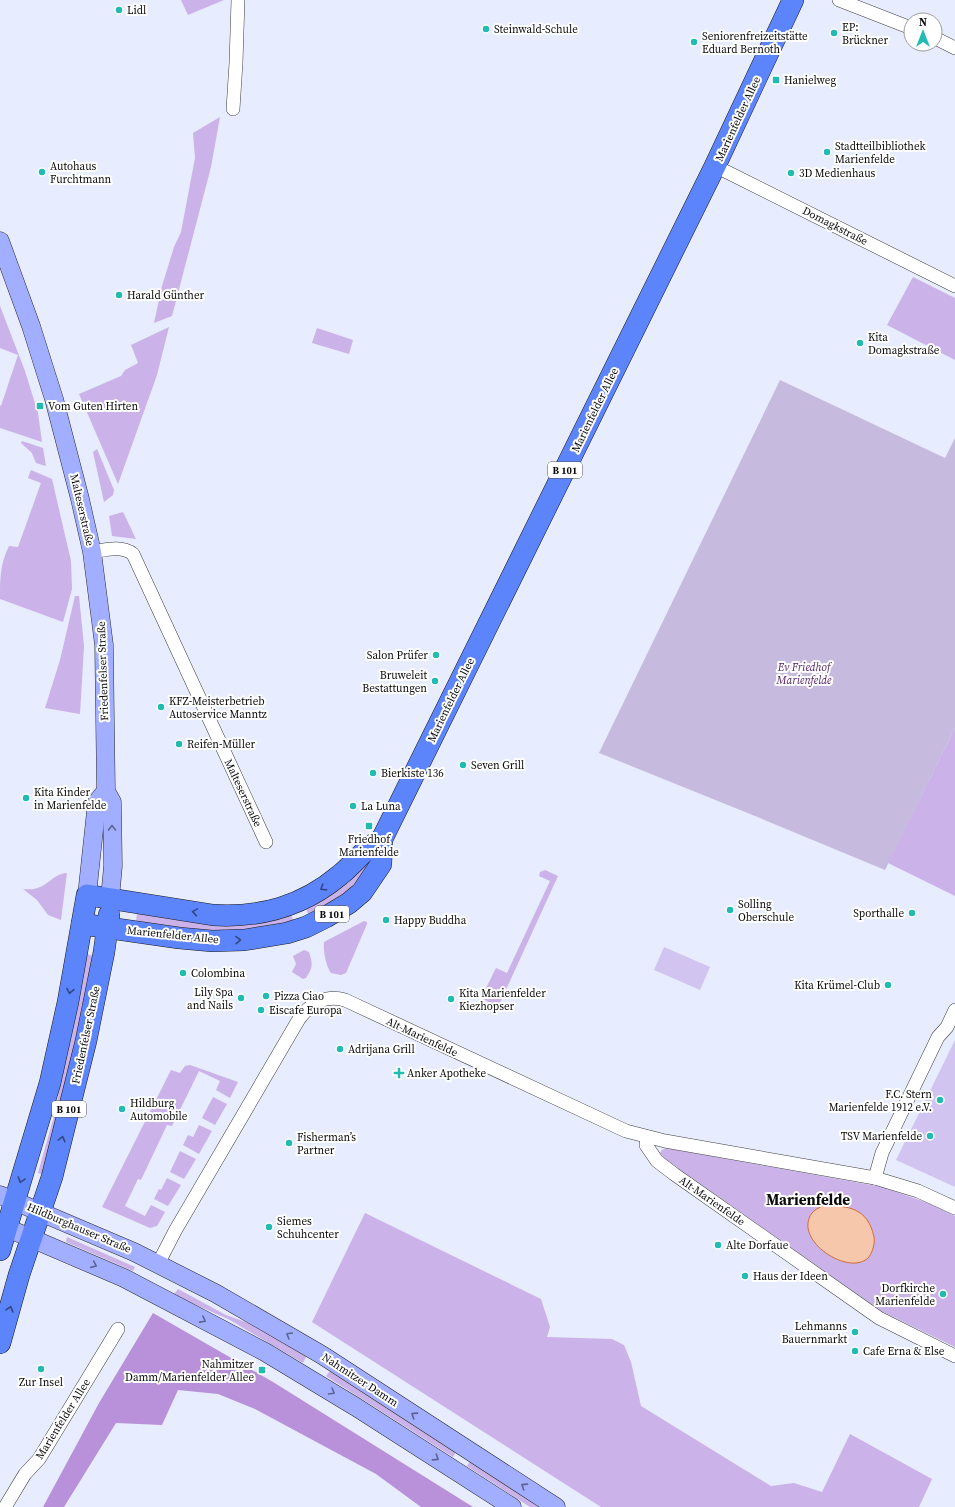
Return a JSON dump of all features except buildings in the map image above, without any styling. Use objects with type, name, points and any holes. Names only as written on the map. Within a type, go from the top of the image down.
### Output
[{"type":"main road","name":"Marienfelder Allee","points":[[82,924],[179,938],[212,941],[258,939],[296,930],[326,917],[349,904],[362,892],[381,864],[382,840],[716,166],[793,0]]},
{"type":"main road","name":"Malteserstraße","points":[[0,241],[31,326],[54,399],[92,552]]},
{"type":"main road","name":"Friedenfelser Straße","points":[[0,1343],[19,1275],[52,1177],[85,1046],[102,962],[107,928],[113,866],[112,802],[106,790],[104,645],[92,552]]},
{"type":"main road","points":[[87,895],[97,802],[106,790]]},
{"type":"main road","name":"B 101","points":[[0,1250],[8,1197],[50,1083],[68,1002],[87,895],[213,915],[234,916],[264,913],[301,900],[327,885],[358,859],[367,848],[382,840]]},
{"type":"main road","name":"Hildburghauser Straße","points":[[8,1197],[110,1241],[158,1264]]},
{"type":"main road","points":[[3,1226],[145,1288],[265,1352],[356,1407],[512,1507]]},
{"type":"main road","points":[[145,1288],[158,1264]]},
{"type":"main road","name":"Nahmitzer Damm","points":[[158,1264],[215,1293],[322,1356],[556,1507]]},
{"type":"street","points":[[232,110],[236,63],[238,0]]},
{"type":"street","points":[[839,0],[903,25]]},
{"type":"street","points":[[943,42],[955,48]]},
{"type":"street","name":"Domagkstraße","points":[[716,166],[955,286]]},
{"type":"street","name":"Malteserstraße","points":[[92,552],[116,549],[127,551],[132,554],[266,842]]},
{"type":"street","name":"Alt-Marienfelde","points":[[158,1264],[179,1225],[299,1019],[304,1012],[315,1003],[328,998],[345,1000],[626,1131],[647,1137],[875,1178],[918,1191],[955,1208]]},
{"type":"street","points":[[875,1178],[882,1153],[938,1037],[947,1027],[955,1010]]},
{"type":"street","name":"Alt-Marienfelde","points":[[647,1137],[646,1145],[656,1161],[665,1168],[879,1318],[955,1356]]},
{"type":"street","name":"Marienfelder Allee","points":[[5,1507],[25,1474],[39,1458],[118,1329]]},
{"type":"shaded area","points":[[181,0],[224,0],[188,15]]},
{"type":"shaded area","points":[[220,117],[211,167],[172,316],[154,323],[162,286],[174,247],[181,232],[195,158],[193,133]]},
{"type":"shaded area","points":[[913,277],[955,298],[955,360],[887,325]]},
{"type":"shaded area","points":[[0,306],[25,371],[38,413],[42,442],[0,428],[0,405],[1,406],[18,355],[0,348]]},
{"type":"shaded area","points":[[169,327],[157,375],[118,484],[79,394],[121,376],[125,370],[138,363],[131,345]]},
{"type":"shaded area","points":[[317,328],[353,340],[349,354],[312,343]]},
{"type":"shaded area","points":[[22,441],[43,448],[46,466],[36,463],[32,453],[21,443]]},
{"type":"shaded area","points":[[97,449],[114,490],[113,495],[104,502],[93,452]]},
{"type":"shaded area","points":[[31,470],[52,479],[71,561],[72,589],[63,622],[0,599],[1,572],[6,553],[9,546],[18,547],[41,483],[28,478]]},
{"type":"shaded area","points":[[123,512],[136,539],[112,536],[109,516]]},
{"type":"shaded area","points":[[75,596],[79,596],[84,646],[80,714],[45,708],[60,660]]},
{"type":"shaded area","points":[[955,728],[955,896],[888,863]]},
{"type":"shaded area","points":[[369,857],[372,860],[362,875],[346,892],[309,916],[305,906]]},
{"type":"shaded area","points":[[545,870],[558,876],[498,1007],[481,998],[496,968],[507,973],[550,881],[539,876],[540,872]]},
{"type":"shaded area","points":[[67,873],[61,920],[48,915],[37,900],[23,889],[38,888],[56,876]]},
{"type":"shaded area","points":[[137,913],[290,913],[294,922],[275,927],[207,932],[136,922]]},
{"type":"shaded area","points":[[364,921],[367,922],[367,924],[346,973],[341,975],[331,973],[325,958],[324,942]]},
{"type":"shaded area","points":[[664,947],[710,967],[700,990],[654,970]]},
{"type":"shaded area","points":[[304,950],[309,952],[312,966],[306,978],[303,979],[292,972],[296,964],[293,956]]},
{"type":"shaded area","points":[[87,954],[93,956],[79,1026],[45,1175],[38,1173],[56,1109],[61,1076]]},
{"type":"shaded area","name":"F.C. Stern Marienfelde 1912 e.V.","points":[[955,1040],[955,1187],[896,1160]]},
{"type":"shaded area","points":[[190,1065],[238,1082],[230,1098],[216,1090],[220,1081],[199,1071],[172,1126],[167,1125],[141,1180],[138,1179],[125,1206],[145,1216],[151,1205],[165,1212],[157,1226],[150,1228],[102,1207],[171,1070],[180,1073],[185,1066]]},
{"type":"shaded area","points":[[213,1097],[227,1104],[215,1125],[202,1118]]},
{"type":"shaded area","points":[[199,1125],[212,1131],[199,1154],[183,1145],[188,1135],[193,1137]]},
{"type":"shaded area","points":[[666,1148],[882,1187],[931,1204],[955,1216],[955,1347],[881,1311],[665,1159],[660,1153]]},
{"type":"shaded area","points":[[180,1151],[196,1159],[184,1179],[170,1172]]},
{"type":"shaded area","points":[[167,1178],[181,1185],[168,1206],[154,1199],[159,1189],[161,1190]]},
{"type":"shaded area","points":[[822,1206],[840,1206],[856,1210],[862,1214],[871,1227],[874,1237],[873,1250],[869,1257],[860,1262],[849,1263],[826,1253],[816,1244],[810,1234],[808,1224],[812,1213]]},
{"type":"shaded area","points":[[365,1213],[541,1299],[550,1327],[547,1337],[612,1339],[624,1345],[631,1362],[641,1406],[771,1486],[794,1483],[822,1492],[850,1434],[932,1479],[919,1507],[601,1507],[312,1322]]},
{"type":"shaded area","points":[[67,1237],[135,1267],[133,1271],[66,1242]]},
{"type":"shaded area","points":[[178,1289],[226,1315],[257,1326],[307,1355],[303,1363],[228,1319],[173,1295]]},
{"type":"shaded area","points":[[153,1313],[273,1382],[473,1507],[421,1507],[376,1474],[255,1409],[218,1394],[178,1390],[162,1425],[116,1423],[64,1507],[43,1507],[99,1403]]},
{"type":"shaded area","points":[[330,1371],[456,1452],[453,1457],[326,1376]]},
{"type":"shaded area","points":[[470,1461],[541,1507],[530,1507],[467,1466]]},
{"type":"green space","name":"Ev Friedhof Marienfelde","points":[[780,380],[945,458],[955,438],[955,728],[885,870],[599,753]]},
{"type":"place","name":"Lidl","points":[[119,10]]},
{"type":"place","name":"Steinwald-Schule","points":[[486,29]]},
{"type":"place","name":"EP: Brückner","points":[[834,33]]},
{"type":"place","name":"Seniorenfreizeitstätte Eduard Bernoth","points":[[694,42]]},
{"type":"place","name":"Hanielweg","points":[[776,80]]},
{"type":"place","name":"Stadtteilbibliothek Marienfelde","points":[[827,152]]},
{"type":"place","name":"Autohaus Furchtmann","points":[[42,172]]},
{"type":"place","name":"3D Medienhaus","points":[[791,173]]},
{"type":"place","name":"Harald Günther","points":[[119,295]]},
{"type":"place","name":"Kita Domagkstraße","points":[[860,343]]},
{"type":"place","name":"Vom Guten Hirten","points":[[40,406]]},
{"type":"place","name":"Salon Prüfer","points":[[436,655]]},
{"type":"place","name":"Bruweleit Bestattungen","points":[[435,681]]},
{"type":"place","name":"KFZ-Meisterbetrieb Autoservice Manntz","points":[[161,707]]},
{"type":"place","name":"Reifen-Müller","points":[[179,744]]},
{"type":"place","name":"Seven Grill","points":[[463,765]]},
{"type":"place","name":"Bierkiste 136","points":[[373,773]]},
{"type":"place","name":"Kita Kinder in Marienfelde","points":[[26,798]]},
{"type":"place","name":"La Luna","points":[[353,806]]},
{"type":"place","name":"Friedhof Marienfelde","points":[[369,826]]},
{"type":"place","name":"Solling Oberschule","points":[[730,910]]},
{"type":"place","name":"Sporthalle","points":[[912,913]]},
{"type":"place","name":"Happy Buddha","points":[[386,920]]},
{"type":"place","name":"Colombina","points":[[183,973]]},
{"type":"place","name":"Kita Krümel-Club","points":[[888,985]]},
{"type":"place","name":"Pizza Ciao","points":[[266,996]]},
{"type":"place","name":"Lily Spa and Nails","points":[[241,998]]},
{"type":"place","name":"Kita Marienfelder Kiezhopser","points":[[451,999]]},
{"type":"place","name":"Eiscafe Europa","points":[[261,1010]]},
{"type":"place","name":"Adrijana Grill","points":[[340,1049]]},
{"type":"place","name":"Anker Apotheke","points":[[399,1073]]},
{"type":"place","name":"F.C. Stern Marienfelde 1912 e.V.","points":[[940,1100]]},
{"type":"place","name":"Hildburg Automobile","points":[[122,1109]]},
{"type":"place","name":"TSV Marienfelde","points":[[930,1136]]},
{"type":"place","name":"Fisherman’s Partner","points":[[289,1143]]},
{"type":"place","name":"Siemes Schuhcenter","points":[[269,1227]]},
{"type":"place","name":"Alte Dorfaue","points":[[718,1245]]},
{"type":"place","name":"Haus der Ideen","points":[[745,1276]]},
{"type":"place","name":"Dorfkirche Marienfelde","points":[[943,1294]]},
{"type":"place","name":"Lehmanns Bauernmarkt","points":[[855,1332]]},
{"type":"place","name":"Cafe Erna & Else","points":[[855,1351]]},
{"type":"place","name":"Zur Insel","points":[[41,1369]]},
{"type":"place","name":"Nahmitzer Damm/Marienfelder Allee","points":[[262,1370]]},
{"type":"district","name":"Marienfelde","points":[[808,1199]]}]
